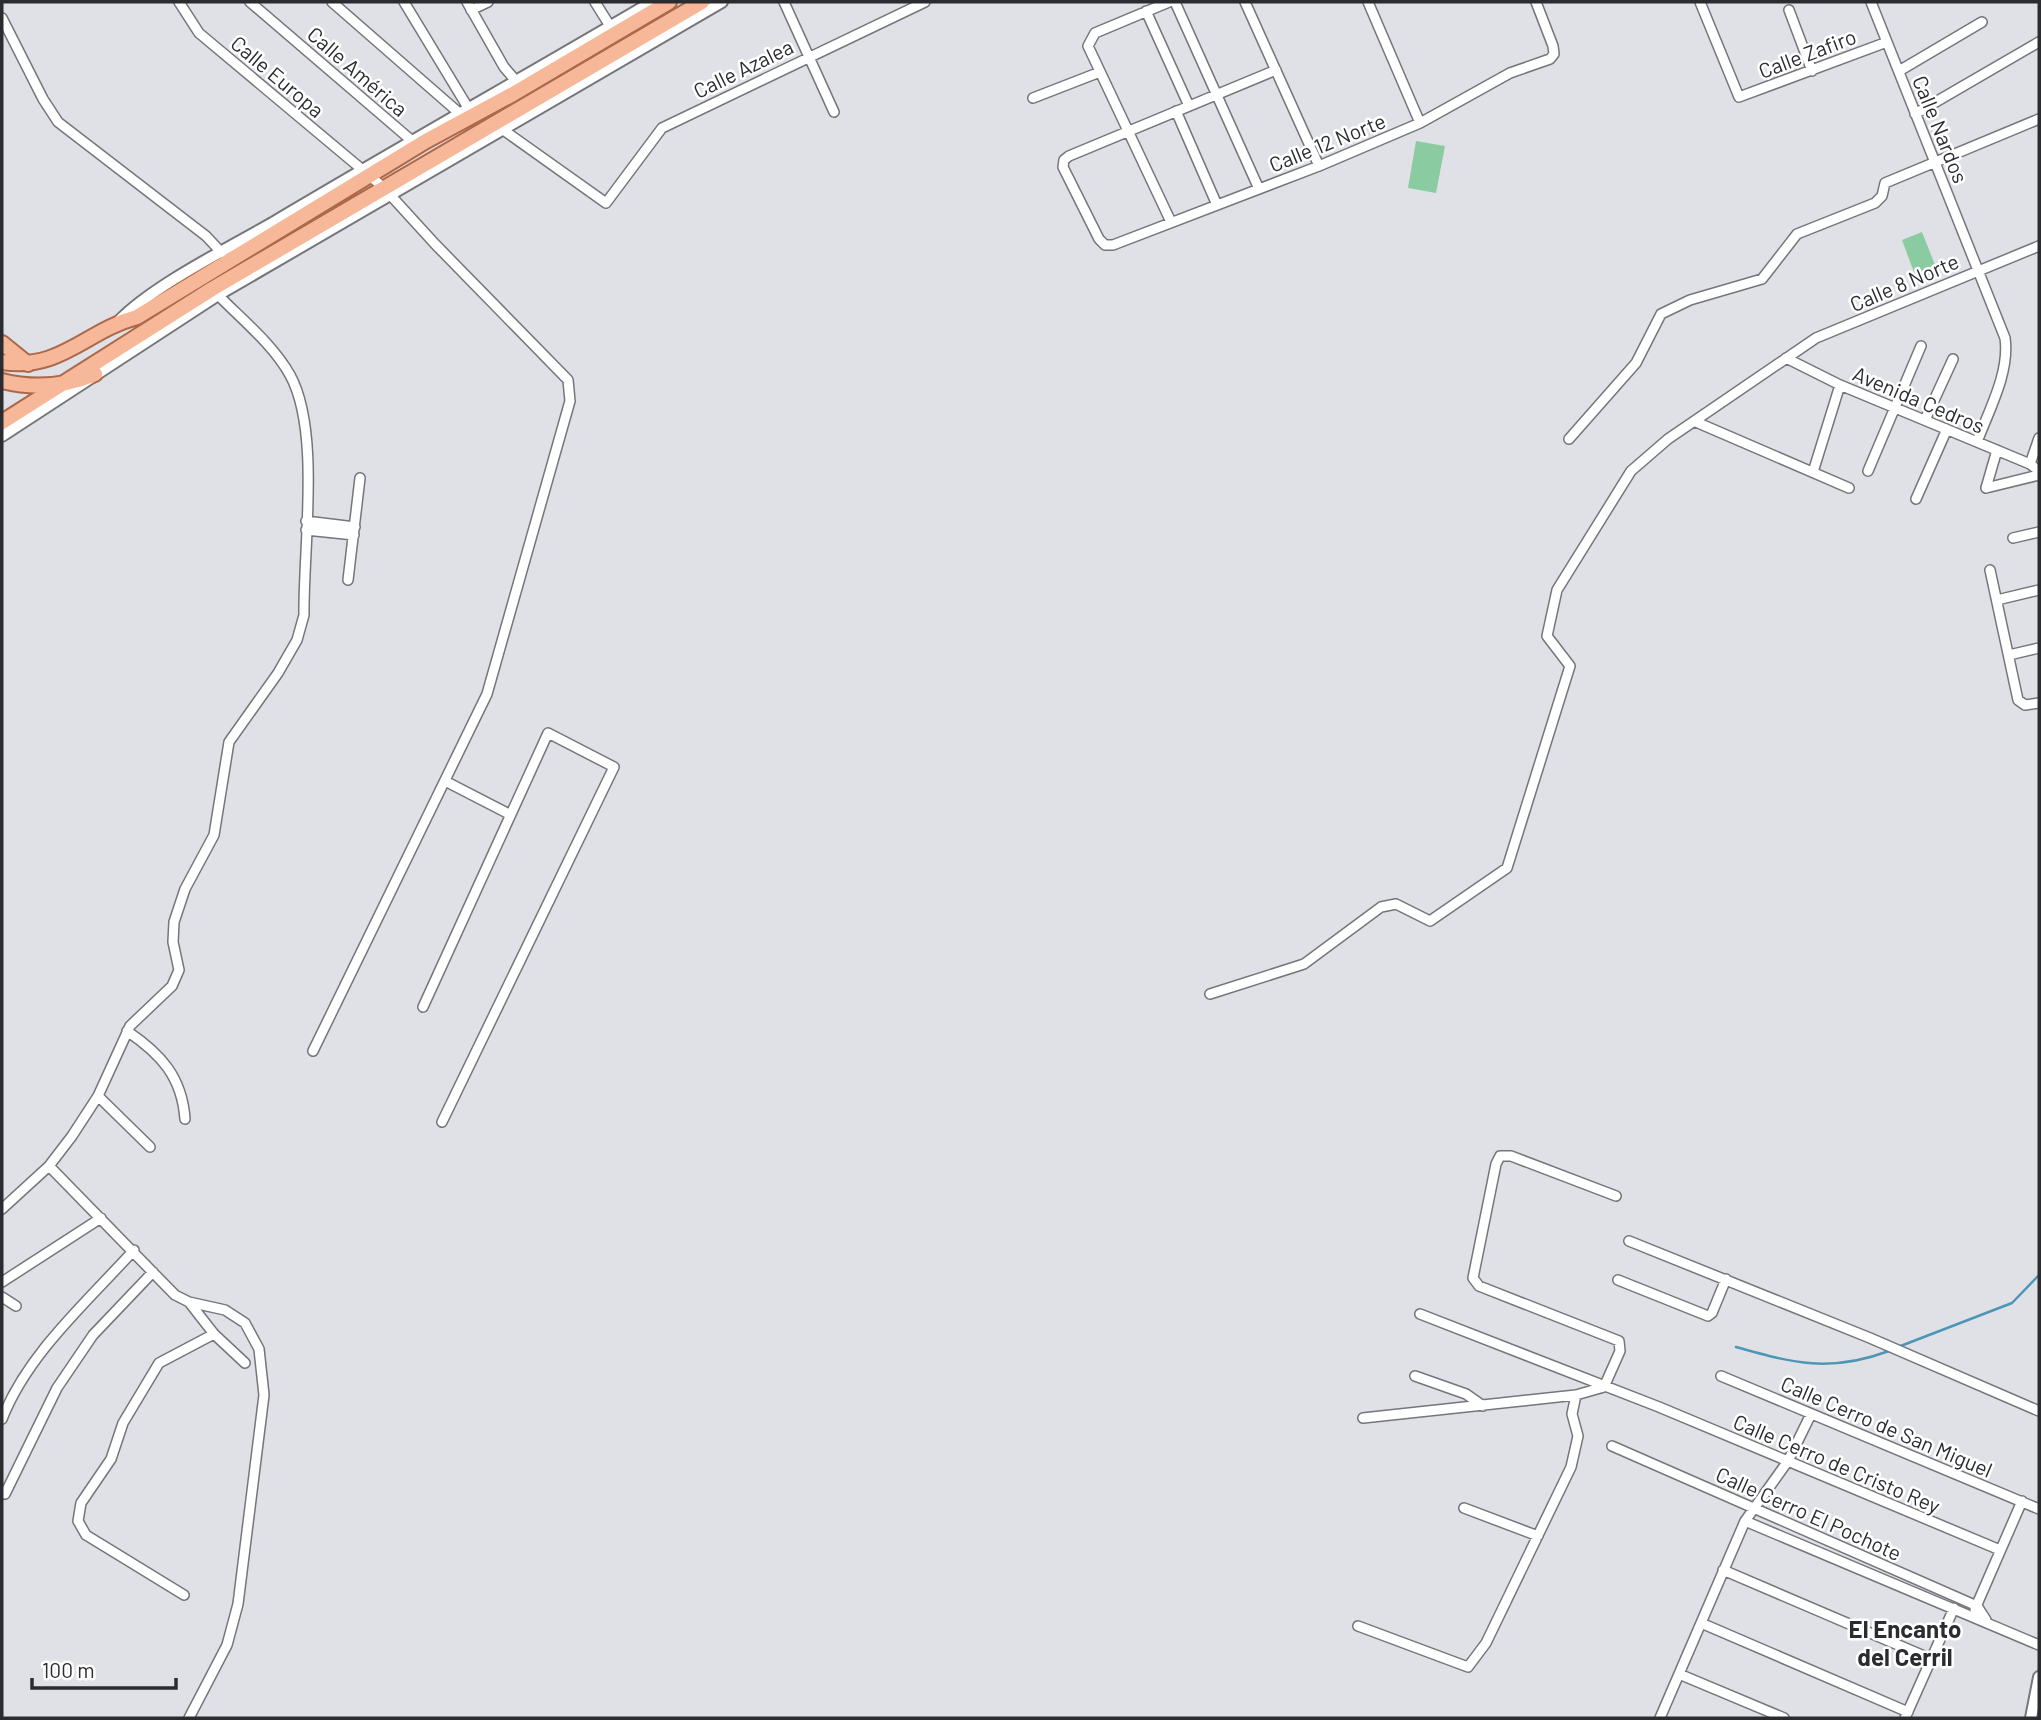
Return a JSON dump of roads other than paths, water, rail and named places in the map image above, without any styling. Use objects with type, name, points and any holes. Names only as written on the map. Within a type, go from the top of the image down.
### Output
[{"type":"main road","points":[[2,422],[210,287],[366,172],[669,2]]},
{"type":"main road","points":[[2,362],[28,365],[64,355],[118,322],[210,287],[387,191],[702,2]]},
{"type":"main road","points":[[2,343],[28,365]]},
{"type":"main road","points":[[2,381],[30,386],[58,385],[94,374]]},
{"type":"street","name":"Calle Europa","points":[[179,2],[199,33],[387,191],[568,380],[570,401],[487,694],[313,1051]]},
{"type":"street","name":"Calle América","points":[[250,2],[411,140]]},
{"type":"street","points":[[332,2],[462,109]]},
{"type":"street","points":[[404,2],[462,109]]},
{"type":"street","points":[[488,2],[469,6],[516,81]]},
{"type":"street","points":[[595,2],[610,26]]},
{"type":"street","points":[[118,322],[132,307],[366,172],[462,109],[516,81],[652,2]]},
{"type":"street","points":[[387,191],[502,129],[722,2]]},
{"type":"street","points":[[784,2],[834,112]]},
{"type":"street","name":"Calle Azalea","points":[[502,129],[606,203],[662,128],[807,56],[925,2]]},
{"type":"street","points":[[1169,2],[1095,33],[1089,39],[1088,46],[1171,222]]},
{"type":"street","points":[[1175,2],[1259,189]]},
{"type":"street","points":[[1245,2],[1319,166]]},
{"type":"street","points":[[1368,2],[1420,123]]},
{"type":"street","name":"Calle 12 Norte","points":[[1128,131],[1064,160],[1063,167],[1099,239],[1105,245],[1113,245],[1319,166],[1420,123],[1510,73],[1550,59],[1554,54],[1536,2]]},
{"type":"street","points":[[1700,4],[1713,2]]},
{"type":"street","name":"Calle Nardos","points":[[1871,2],[1978,269],[2007,351],[2001,376],[1977,442]]},
{"type":"street","name":"Calle Zafiro","points":[[1700,4],[1739,97],[1887,41]]},
{"type":"street","points":[[1788,10],[1812,71]]},
{"type":"street","points":[[1146,11],[1189,106]]},
{"type":"street","points":[[2,18],[58,122],[206,236],[222,253]]},
{"type":"street","points":[[1899,71],[1982,22]]},
{"type":"street","points":[[1915,114],[2039,42]]},
{"type":"street","points":[[1128,131],[1276,70]]},
{"type":"street","points":[[1033,98],[1100,72]]},
{"type":"street","points":[[1177,111],[1217,205]]},
{"type":"street","points":[[1569,439],[1636,363],[1661,314],[1690,300],[1762,279],[1797,234],[1875,203],[1882,196],[1885,183],[2039,119]]},
{"type":"street","name":"Calle 8 Norte","points":[[1210,994],[1304,964],[1381,907],[1396,904],[1430,921],[1507,868],[1570,666],[1548,636],[1557,590],[1631,471],[1668,439],[1816,338],[2039,246]]},
{"type":"street","points":[[2,436],[94,374],[210,287],[262,339],[291,376],[307,436],[304,615],[297,640],[278,673],[229,742],[214,835],[185,889],[174,922],[173,942],[179,970],[172,986],[127,1031],[98,1096],[49,1166],[3,1205]]},
{"type":"street","points":[[1868,471],[1921,346]]},
{"type":"street","name":"Avenida Cedros","points":[[1786,358],[1840,385],[2029,464],[2039,473]]},
{"type":"street","points":[[1925,420],[1953,359]]},
{"type":"street","points":[[1814,472],[1840,385]]},
{"type":"street","points":[[1696,422],[1849,488]]},
{"type":"street","points":[[1916,499],[1947,429]]},
{"type":"street","points":[[2029,464],[2039,438]]},
{"type":"street","points":[[1997,450],[1986,488],[2039,473]]},
{"type":"street","points":[[348,580],[360,478]]},
{"type":"street","points":[[306,526],[355,531]]},
{"type":"street","points":[[2013,538],[2039,532]]},
{"type":"street","points":[[1990,570],[2020,703],[2039,703]]},
{"type":"street","points":[[1997,600],[2039,590]]},
{"type":"street","points":[[2009,655],[2039,648]]},
{"type":"street","points":[[423,1007],[548,733],[614,767],[442,1122]]},
{"type":"street","points":[[444,781],[509,814]]},
{"type":"street","points":[[127,1031],[167,1063],[178,1082],[185,1119]]},
{"type":"street","points":[[98,1096],[150,1147]]},
{"type":"street","points":[[1363,1418],[1576,1395],[1604,1387],[1620,1351],[1619,1341],[1479,1286],[1474,1283],[1473,1271],[1500,1156],[1511,1156],[1616,1196]]},
{"type":"street","points":[[49,1166],[134,1250],[175,1295],[189,1302],[225,1310],[245,1323],[259,1349],[264,1395],[238,1604],[227,1645],[189,1718]]},
{"type":"street","points":[[2,1282],[100,1218]]},
{"type":"street","points":[[1629,1241],[1870,1338],[2039,1411]]},
{"type":"street","points":[[2,1419],[9,1400],[41,1352],[134,1250]]},
{"type":"street","points":[[5,1494],[57,1388],[93,1335],[153,1272]]},
{"type":"street","points":[[1618,1280],[1708,1316],[1712,1313],[1726,1279]]},
{"type":"street","points":[[2,1297],[16,1306]]},
{"type":"street","points":[[189,1302],[214,1334],[245,1363]]},
{"type":"street","name":"Calle Cerro de Cristo Rey","points":[[1420,1314],[1659,1407],[2000,1550]]},
{"type":"street","points":[[184,1595],[86,1535],[78,1521],[82,1503],[111,1459],[123,1423],[159,1363],[214,1334]]},
{"type":"street","points":[[1415,1376],[1466,1394],[1483,1406]]},
{"type":"street","name":"Calle Cerro de San Miguel","points":[[1721,1376],[2039,1509]]},
{"type":"street","points":[[1358,1626],[1468,1667],[1486,1643],[1571,1467],[1578,1436],[1572,1414],[1576,1395]]},
{"type":"street","points":[[1660,1718],[1745,1521],[1753,1506],[1788,1461],[1811,1414]]},
{"type":"street","name":"Calle Cerro El Pochote","points":[[1612,1446],[1977,1606]]},
{"type":"street","points":[[1972,1617],[2022,1501]]},
{"type":"street","points":[[1464,1508],[1538,1536]]},
{"type":"street","name":"Calle Cerro El Pochote","points":[[1745,1521],[1972,1617],[1986,1620],[2039,1645]]},
{"type":"street","points":[[1723,1570],[1931,1659]]},
{"type":"street","points":[[1977,1606],[1986,1620]]},
{"type":"street","points":[[1700,1623],[1906,1715],[1954,1608]]},
{"type":"street","points":[[1679,1674],[1784,1718]]},
{"type":"street","points":[[2031,1718],[2039,1677]]},
{"type":"waterway","points":[[1898,1347],[2012,1303],[2039,1275]]},
{"type":"waterway","points":[[1736,1347],[1794,1361],[1830,1364],[1868,1358],[1889,1351]]},
{"type":"district","name":"El Encanto del Cerril","points":[[1905,1642]]}]
